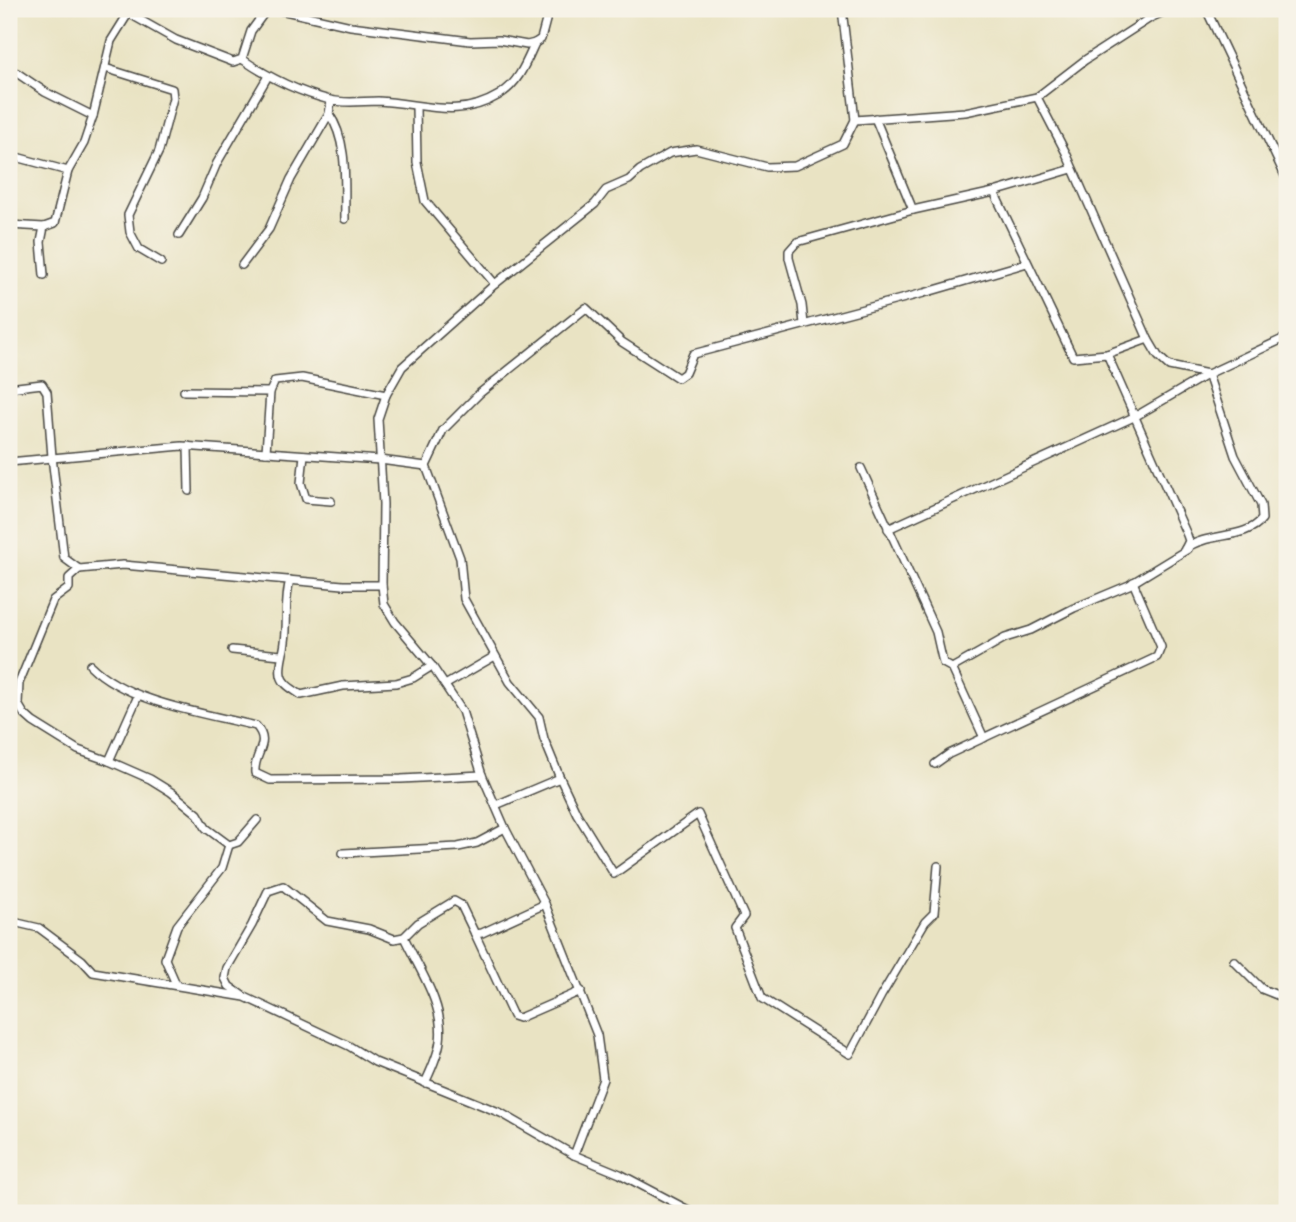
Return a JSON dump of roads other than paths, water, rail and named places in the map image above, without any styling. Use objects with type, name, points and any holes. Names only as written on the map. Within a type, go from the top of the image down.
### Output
[{"type":"street","points":[[242,59],[251,31],[267,9]]},
{"type":"street","points":[[276,9],[351,26],[470,41],[499,40],[527,45],[541,39],[549,9]]},
{"type":"street","points":[[574,1155],[603,1079],[597,1035],[545,904],[505,828],[482,775],[462,711],[432,666],[384,604],[383,504],[378,419],[386,395],[402,367],[495,284],[595,204],[606,190],[629,180],[640,170],[670,153],[696,149],[767,167],[795,166],[843,144],[855,120],[842,9]]},
{"type":"street","points":[[855,120],[965,112],[1037,97],[1085,61],[1150,18],[1170,9]]},
{"type":"street","points":[[1206,9],[1287,180]]},
{"type":"street","points":[[1266,9],[1287,14]]},
{"type":"street","points":[[9,225],[44,228],[55,223],[68,172],[84,143],[93,116],[111,41],[130,11],[176,40],[233,62],[242,59]]},
{"type":"street","points":[[242,59],[268,76],[331,101],[467,109],[500,94],[522,74],[535,43]]},
{"type":"street","points":[[105,68],[172,89],[173,98],[159,151],[128,215],[130,232],[139,249],[161,262]]},
{"type":"street","points":[[9,70],[93,116]]},
{"type":"street","points":[[178,235],[202,198],[217,163],[268,76]]},
{"type":"street","points":[[1037,97],[1158,356],[1169,366],[1208,374]]},
{"type":"street","points":[[242,265],[268,229],[291,179],[329,114],[331,101]]},
{"type":"street","points":[[416,107],[417,162],[425,201],[495,284]]},
{"type":"street","points":[[329,114],[338,126],[345,219]]},
{"type":"street","points":[[875,118],[913,210]]},
{"type":"street","points":[[9,155],[68,172]]},
{"type":"street","points":[[804,324],[802,305],[789,258],[797,242],[1072,169]]},
{"type":"street","points":[[993,192],[1073,357],[1107,354],[1148,339]]},
{"type":"street","points":[[44,228],[41,242],[44,275]]},
{"type":"street","points":[[939,866],[934,913],[925,922],[850,1054],[762,998],[735,928],[744,916],[698,814],[614,874],[577,814],[544,739],[539,717],[510,682],[464,599],[460,558],[426,466],[443,430],[480,393],[586,309],[622,342],[678,378],[685,373],[694,354],[1027,263]]},
{"type":"street","points":[[888,529],[1136,416],[1208,374],[1287,337]]},
{"type":"street","points":[[1107,354],[1187,535],[1189,541],[1185,550]]},
{"type":"street","points":[[1185,550],[1199,540],[1254,527],[1262,519],[1261,506],[1236,456],[1208,374]]},
{"type":"street","points":[[266,452],[270,392],[275,381],[302,378],[386,395]]},
{"type":"street","points":[[9,388],[42,384],[47,392],[64,558],[79,569]]},
{"type":"street","points":[[184,391],[270,392]]},
{"type":"street","points":[[9,462],[188,446],[380,460],[426,466]]},
{"type":"street","points":[[188,446],[188,491]]},
{"type":"street","points":[[304,455],[300,483],[306,499],[331,501]]},
{"type":"street","points":[[861,468],[936,632],[943,663],[952,668],[984,738]]},
{"type":"street","points":[[952,668],[1005,638],[1031,630],[1133,582],[1188,549],[1185,550]]},
{"type":"street","points":[[229,845],[206,828],[198,814],[171,792],[150,779],[78,750],[33,722],[18,704],[19,683],[53,600],[69,588],[69,578],[79,569],[123,565],[354,586],[382,586]]},
{"type":"street","points":[[290,580],[285,608],[281,677],[285,684],[300,695],[343,686],[396,683],[413,678],[432,666]]},
{"type":"street","points":[[934,764],[1157,657],[1161,647],[1133,582]]},
{"type":"street","points":[[232,650],[281,655]]},
{"type":"street","points":[[445,685],[495,656]]},
{"type":"street","points":[[90,665],[103,678],[138,696],[256,726],[262,733],[263,740],[254,762],[255,773],[270,780],[482,775]]},
{"type":"street","points":[[109,761],[138,696]]},
{"type":"street","points":[[496,805],[560,778]]},
{"type":"street","points":[[229,845],[238,842],[257,820]]},
{"type":"street","points":[[343,853],[458,847],[477,844],[505,828]]},
{"type":"street","points":[[176,985],[165,959],[177,926],[222,867],[229,845]]},
{"type":"street","points":[[581,991],[519,1018],[513,1016],[461,905],[454,901],[418,923],[404,937],[394,939],[369,929],[327,920],[283,886],[268,891],[227,968],[225,978],[229,986],[245,998],[425,1083],[501,1113],[574,1155],[620,1174],[694,1213]]},
{"type":"street","points":[[475,934],[545,904]]},
{"type":"street","points":[[9,922],[39,928],[82,960],[93,972],[245,998]]},
{"type":"street","points":[[404,937],[439,1011],[440,1040],[435,1061],[425,1083]]},
{"type":"street","points":[[1234,961],[1262,989],[1287,999]]}]
